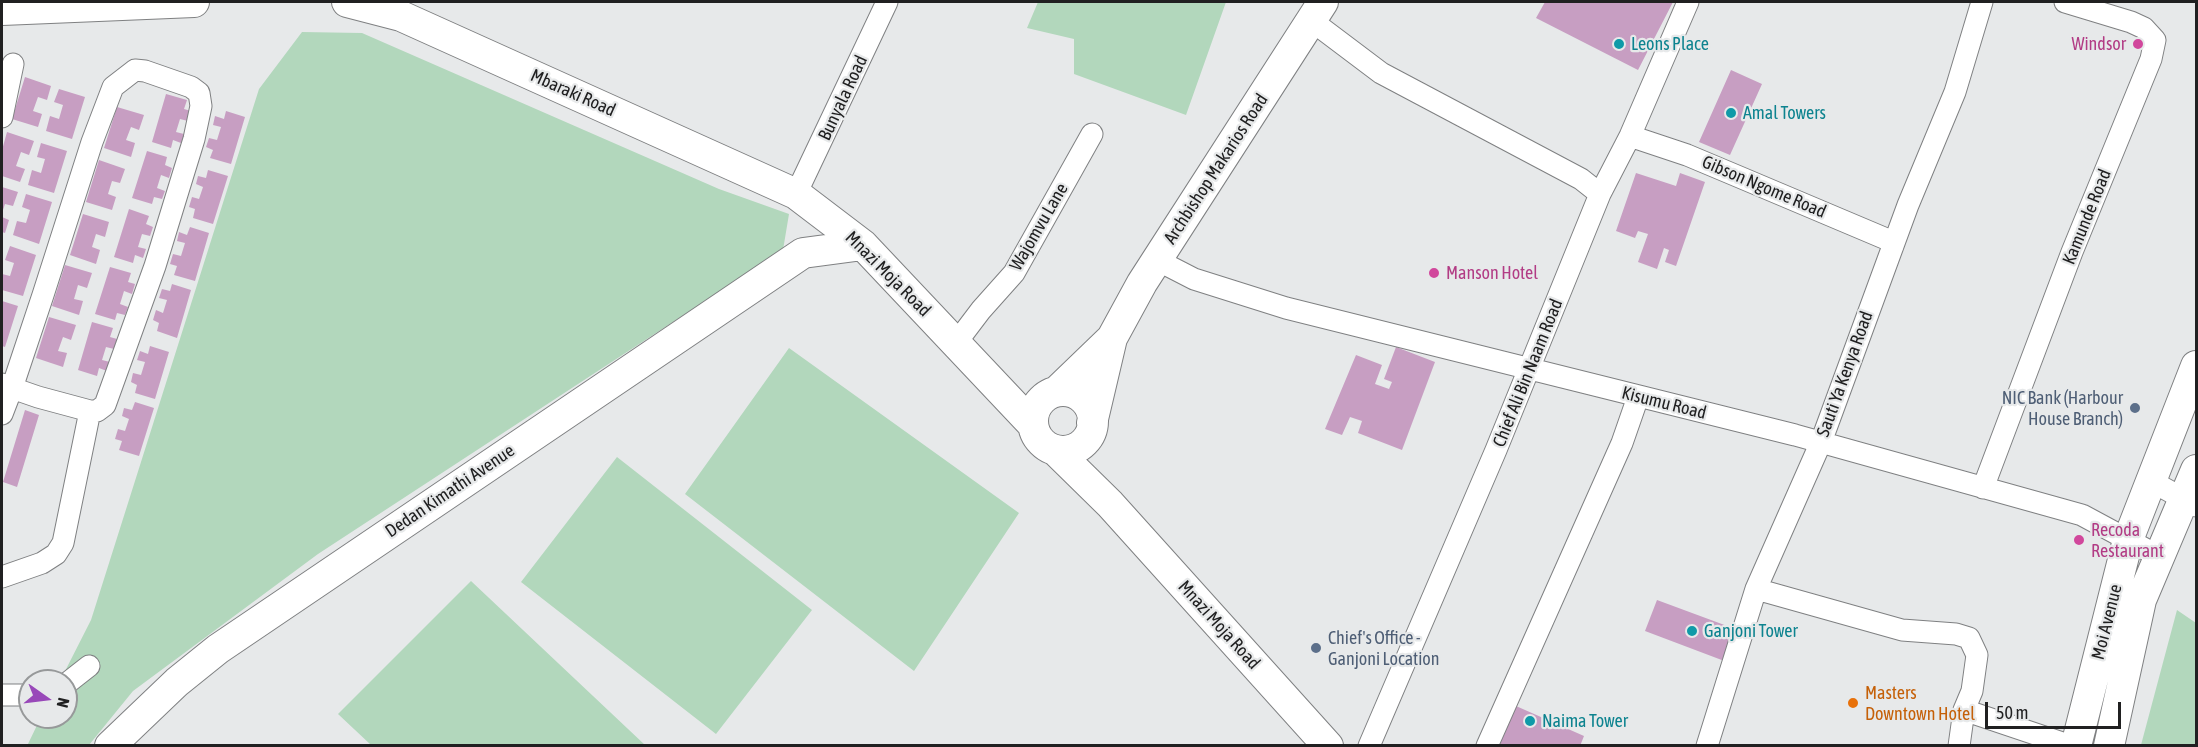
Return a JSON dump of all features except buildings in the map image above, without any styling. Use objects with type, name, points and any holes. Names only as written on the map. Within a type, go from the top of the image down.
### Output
[{"type":"main road","points":[[2,10],[194,2]]},
{"type":"main road","name":"Mbaraki Road","points":[[347,2],[401,15],[802,199]]},
{"type":"main road","name":"Archbishop Makarios Road","points":[[1112,338],[1149,271],[1318,11]]},
{"type":"main road","points":[[802,199],[811,227],[803,253]]},
{"type":"main road","name":"Mnazi Moja Road","points":[[802,199],[863,244],[1033,424]]},
{"type":"main road","name":"Dedan Kimathi Avenue","points":[[110,746],[177,682],[218,649],[803,253],[863,244]]},
{"type":"main road","points":[[1112,338],[1090,430],[1078,447],[1055,450],[1037,436],[1033,424],[1034,413],[1039,402],[1053,393],[1112,338]]},
{"type":"main road","points":[[965,352],[1053,393],[1075,393],[1082,398],[1088,405],[1090,430],[1110,504]]},
{"type":"main road","name":"Moi Avenue","points":[[2076,746],[2128,540],[2153,482],[2196,366]]},
{"type":"main road","name":"Mnazi Moja Road","points":[[1055,450],[1110,504],[1328,746]]},
{"type":"main road","name":"Moi Avenue","points":[[2109,746],[2141,600],[2160,557],[2191,503],[2196,470]]},
{"type":"street","name":"Bunyala Road","points":[[802,199],[888,2]]},
{"type":"street","name":"Chief Ali Bin Naam Road","points":[[1369,746],[1530,368],[1600,194],[1630,136],[1688,2]]},
{"type":"street","name":"Kamunde Road","points":[[1983,488],[2072,252],[2151,59],[2155,40],[2144,28],[2131,22],[2065,2]]},
{"type":"street","name":"Sauti Ya Kenya Road","points":[[1707,746],[1756,589],[1821,442],[1893,246],[1955,92],[1980,3]]},
{"type":"street","points":[[1318,11],[1381,73],[1581,180],[1600,194]]},
{"type":"street","points":[[2,117],[13,63]]},
{"type":"street","points":[[2,414],[7,386],[113,87],[135,70],[145,71],[191,87],[199,93],[201,106],[194,139],[123,359],[105,405],[97,411],[90,411],[7,386]]},
{"type":"street","name":"Wajomvu Lane","points":[[965,352],[1014,273],[1092,134]]},
{"type":"street","name":"Gibson Ngome Road","points":[[1630,136],[1727,171],[1891,241],[1893,246]]},
{"type":"street","name":"Kisumu Road","points":[[1149,271],[1194,279],[1286,308],[1821,442],[2082,515],[2160,557]]},
{"type":"street","points":[[1487,746],[1622,443],[1638,397]]},
{"type":"street","points":[[2,577],[42,563],[56,554],[63,543],[90,411]]},
{"type":"street","points":[[2153,482],[2191,503]]},
{"type":"street","points":[[1756,589],[1902,630],[1956,633],[1970,638],[1977,655],[1972,691],[1964,710],[1959,746]]},
{"type":"street","points":[[78,675],[89,666]]},
{"type":"street","points":[[2,695],[18,695]]},
{"type":"street","points":[[1964,710],[2071,746]]},
{"type":"green space","points":[[1038,2],[1226,2],[1186,115],[1074,74],[1074,39],[1027,28]]},
{"type":"green space","points":[[302,32],[362,33],[719,189],[789,214],[783,250],[318,554],[133,691],[89,745],[27,746],[35,729],[78,729],[78,669],[66,669],[91,620],[259,89]]},
{"type":"green space","points":[[789,348],[1019,513],[914,671],[685,494]]},
{"type":"green space","points":[[617,457],[812,610],[716,734],[521,582]]},
{"type":"green space","points":[[471,581],[645,745],[371,745],[338,714]]},
{"type":"green space","points":[[2177,610],[2196,623],[2196,745],[2141,745]]},
{"type":"place","name":"Leons Place","points":[[1619,44]]},
{"type":"place","name":"Windsor","points":[[2138,44]]},
{"type":"place","name":"Amal Towers","points":[[1731,113]]},
{"type":"place","name":"Manson Hotel","points":[[1434,273]]},
{"type":"place","name":"NIC Bank (Harbour House Branch)","points":[[2135,408]]},
{"type":"place","name":"Recoda Restaurant","points":[[2079,540]]},
{"type":"place","name":"Ganjoni Tower","points":[[1692,631]]},
{"type":"place","name":"Chief's Office - Ganjoni Location","points":[[1316,648]]},
{"type":"place","name":"Masters Downtown Hotel","points":[[1853,703]]},
{"type":"place","name":"Naima Tower","points":[[1530,721]]}]
